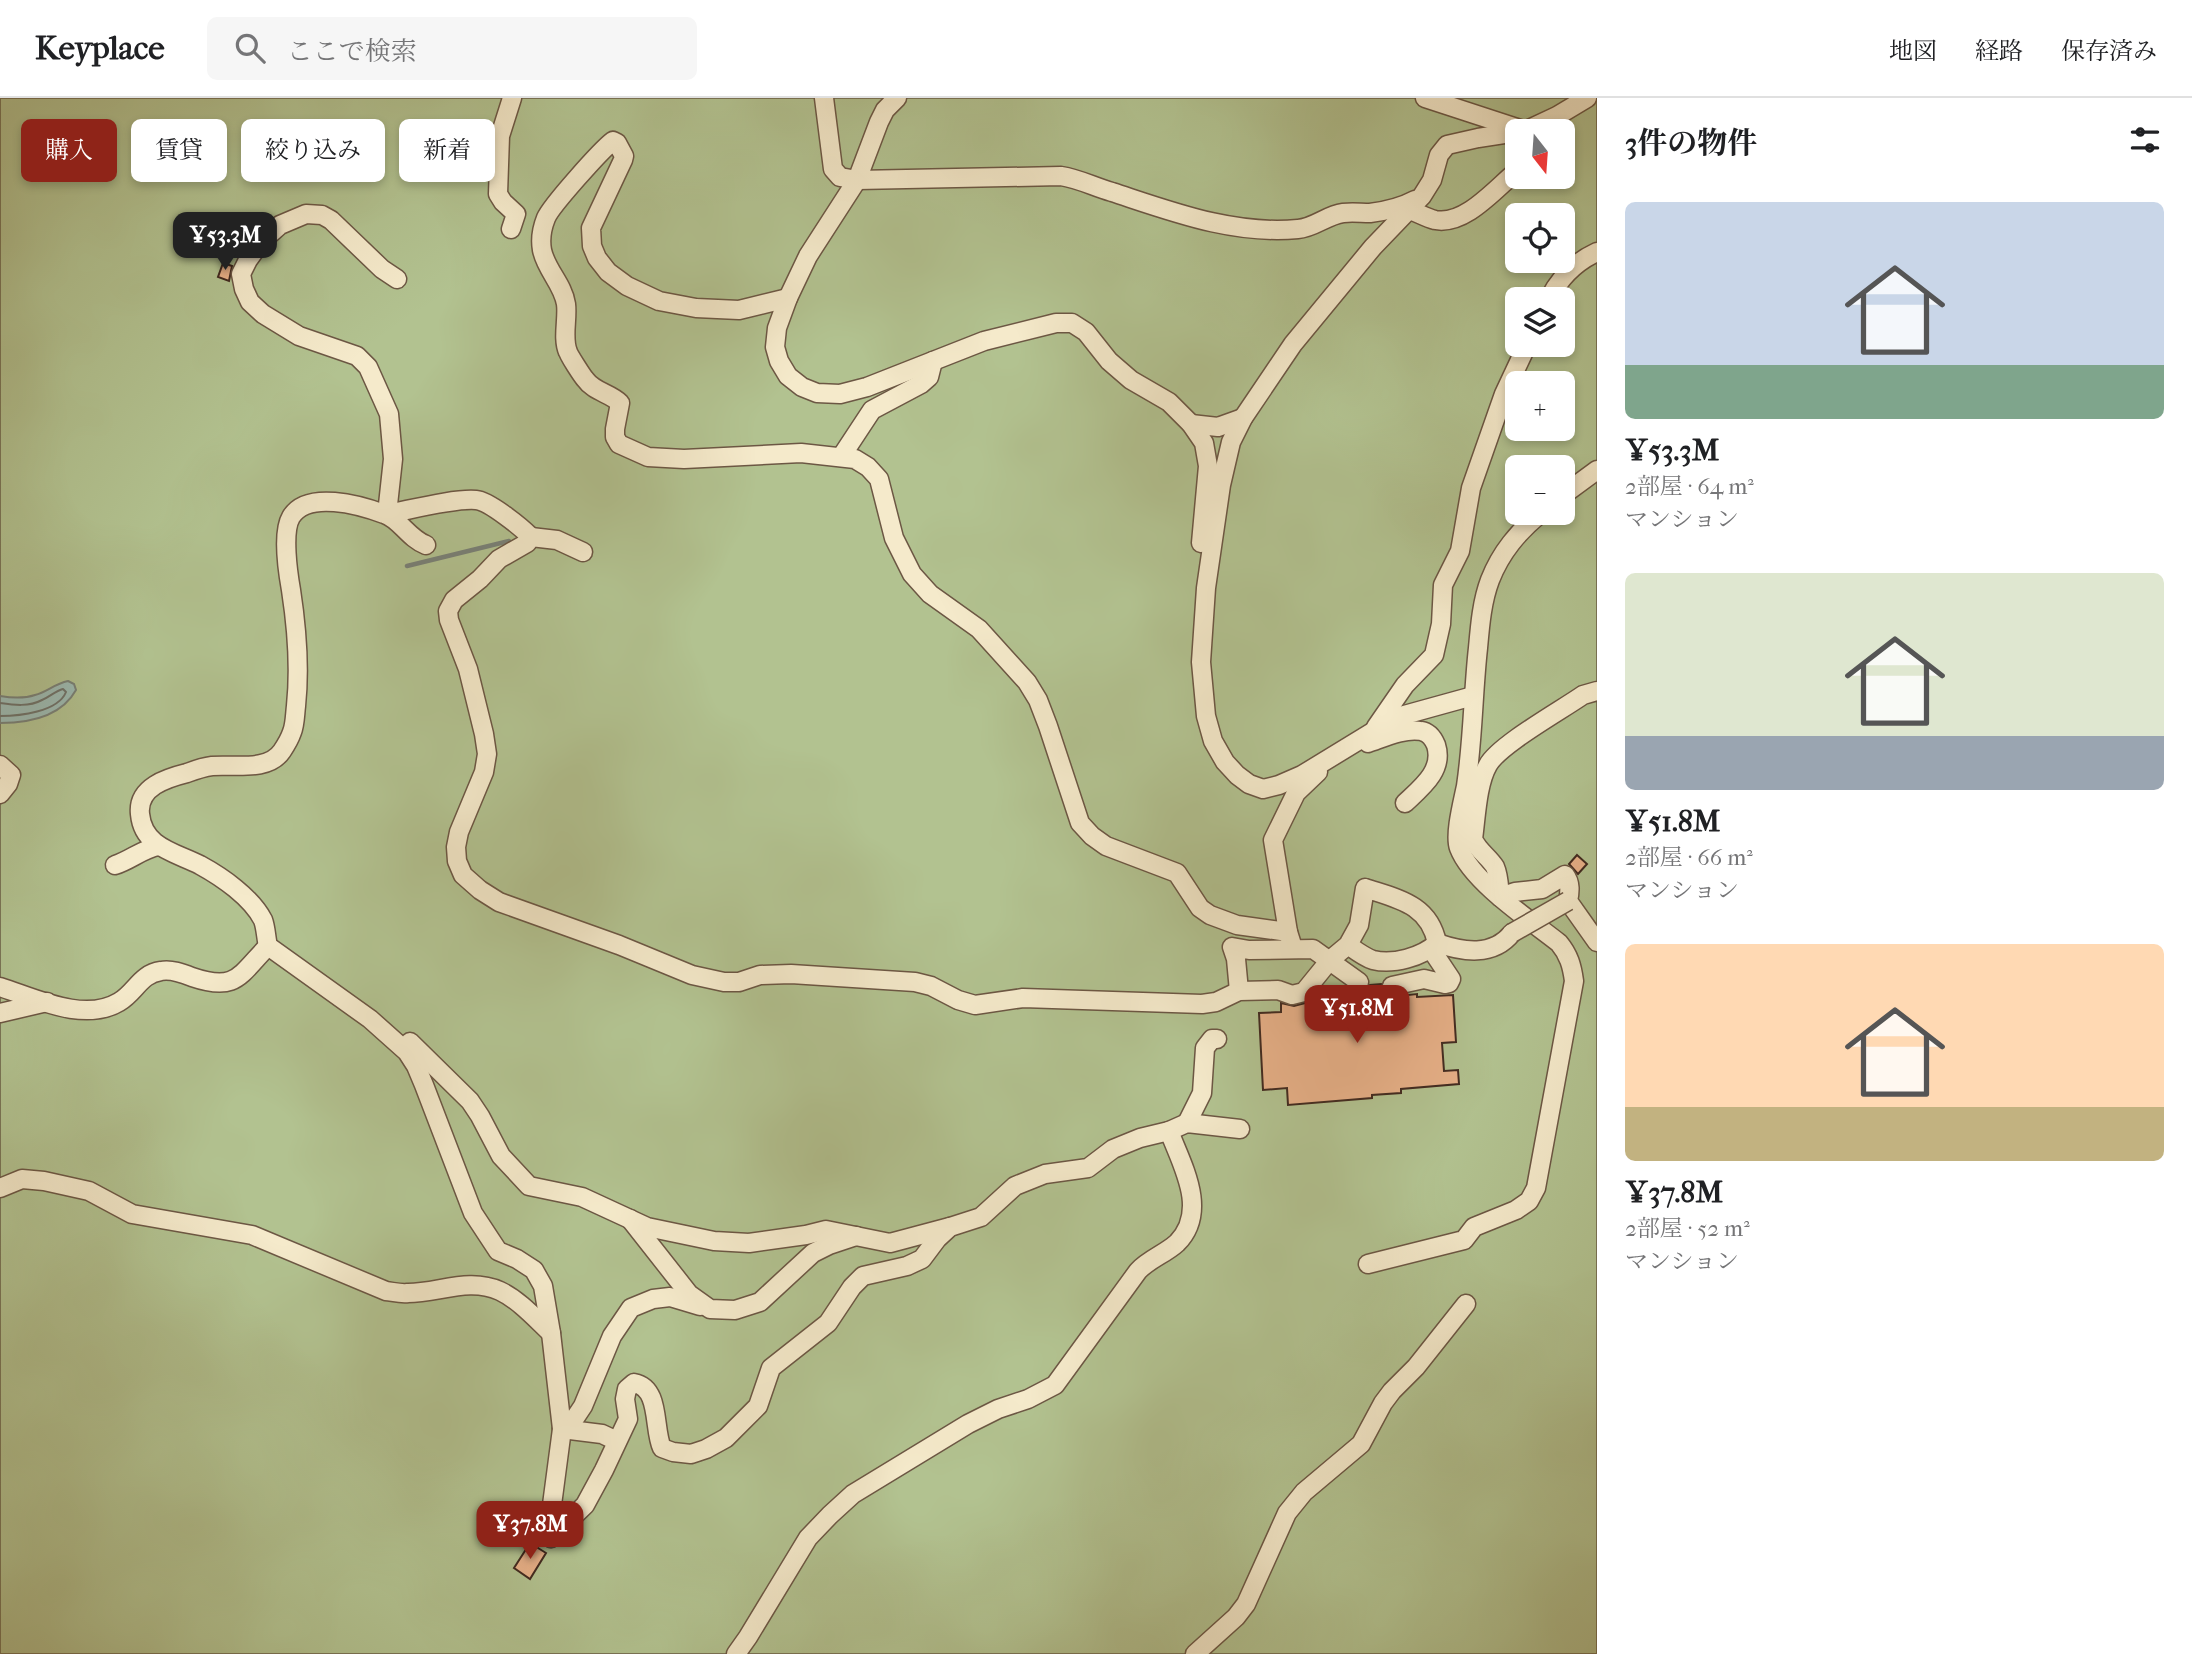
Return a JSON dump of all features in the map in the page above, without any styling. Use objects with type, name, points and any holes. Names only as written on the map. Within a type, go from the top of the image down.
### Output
[{"type":"street","points":[[511,229],[516,214],[498,194],[500,136],[512,98]]},
{"type":"street","points":[[824,98],[833,169],[840,177],[857,180],[1061,176],[1080,179],[1098,188],[1190,217],[1240,229],[1302,229],[1343,213],[1370,213],[1416,203]]},
{"type":"street","points":[[897,98],[878,122],[857,180],[808,256],[788,298],[777,328],[775,347],[788,376],[802,387],[817,393],[839,394],[867,387],[984,341],[1056,323],[1072,323],[1086,332],[1109,361],[1131,380],[1168,402],[1191,424],[1204,443],[1208,466],[1201,546],[1206,588]]},
{"type":"street","points":[[1425,98],[1505,124]]},
{"type":"street","points":[[1548,119],[1586,98]]},
{"type":"street","points":[[1568,119],[1586,98]]},
{"type":"street","points":[[1473,696],[1396,717],[1302,775],[1263,789],[1237,775],[1225,762],[1213,741],[1206,716],[1201,662],[1206,588],[1221,485],[1231,442],[1243,418],[1293,344],[1373,247],[1416,203],[1432,180],[1439,155],[1447,145],[1505,134]]},
{"type":"street","points":[[788,298],[739,310],[696,308],[659,301],[627,286],[608,272],[592,246],[591,228],[624,160],[617,143],[613,141],[547,215],[541,232],[547,267],[562,290],[566,303],[568,353],[576,362],[585,381],[620,403],[615,429],[619,444],[648,457],[684,460],[801,453],[856,459],[868,467],[879,479],[894,538],[912,574],[930,594],[979,629],[1027,681],[1048,726],[1080,823],[1092,836],[1106,846],[1177,873],[1200,908],[1210,915],[1313,949],[1359,982]]},
{"type":"street","points":[[1416,203],[1434,220],[1449,220],[1466,214],[1505,181]]},
{"type":"street","points":[[387,514],[393,459],[389,414],[368,367],[356,356],[299,337],[263,314],[250,302],[241,274],[261,242],[281,225],[306,214],[321,215],[331,220],[382,269],[397,279]]},
{"type":"street","points":[[1555,287],[1572,266],[1597,252]]},
{"type":"street","points":[[1371,734],[1405,685],[1434,656],[1441,624],[1443,585],[1460,551],[1471,488],[1504,394],[1521,357]]},
{"type":"street","points":[[841,457],[872,410],[921,384],[929,377],[933,361]]},
{"type":"street","points":[[1191,424],[1218,427],[1243,418]]},
{"type":"street","points":[[1575,486],[1597,470]]},
{"type":"street","points":[[583,552],[556,540],[531,537],[489,504],[476,500],[387,514],[335,501],[314,502],[298,509],[289,519],[286,557],[294,609],[299,676],[293,732],[280,754],[265,763],[211,766],[163,780],[145,793],[139,809],[142,826],[151,841],[201,866],[235,889],[251,904],[264,922],[268,946],[370,1019],[407,1052],[416,1066],[473,1213],[498,1251],[534,1270],[542,1286],[551,1333],[562,1429],[550,1520],[551,1538],[585,1504],[617,1441],[628,1419],[626,1389],[634,1383],[642,1385],[650,1394],[662,1448],[691,1454],[706,1449],[726,1438],[758,1405],[771,1368],[828,1323],[852,1287],[863,1276],[907,1266],[922,1259],[950,1227]]},
{"type":"street","points":[[387,514],[410,537],[426,545]]},
{"type":"street","points":[[1368,1264],[1464,1240],[1474,1227],[1516,1210],[1529,1201],[1536,1188],[1574,981],[1573,974],[1566,952],[1559,943],[1500,897],[1464,860],[1457,842],[1469,762],[1481,616],[1491,577],[1507,547],[1526,525]]},
{"type":"street","points":[[531,537],[527,543],[499,559],[454,600],[448,611],[468,669],[487,754],[484,772],[459,832],[457,861],[463,874],[480,890],[499,902],[619,945],[692,975],[724,982],[739,982],[760,975],[791,974],[915,982],[975,1004],[1023,998],[1202,1003],[1216,1002],[1239,991],[1278,990],[1292,995],[1304,992],[1330,960],[1348,945],[1359,925],[1365,888],[1420,910],[1434,930],[1434,946],[1451,979],[1445,984],[1424,979],[1392,986]]},
{"type":"street","points":[[1500,897],[1499,880],[1494,866],[1476,848],[1473,839],[1483,777],[1488,764],[1506,747],[1583,695],[1597,691]]},
{"type":"street","points":[[1290,940],[1273,840],[1296,793],[1337,754],[1401,733],[1420,730],[1434,740],[1438,756],[1437,766],[1427,782],[1405,803]]},
{"type":"street","points":[[0,765],[11,775],[8,784],[0,793]]},
{"type":"street","points":[[115,865],[147,848],[159,846]]},
{"type":"street","points":[[1348,945],[1373,960],[1401,960],[1423,954],[1434,946],[1459,950],[1487,949],[1504,943],[1512,933],[1567,901],[1570,890],[1568,878],[1564,874],[1542,889],[1515,892],[1500,897]]},
{"type":"street","points":[[1567,901],[1597,942]]},
{"type":"street","points":[[1239,991],[1232,947],[1249,950],[1290,940]]},
{"type":"street","points":[[0,987],[47,1002],[90,1011],[104,1008],[126,997],[151,973],[165,970],[180,972],[214,984],[227,984],[240,975],[268,946]]},
{"type":"street","points":[[0,1013],[47,1002]]},
{"type":"street","points":[[370,1019],[389,1022],[470,1101],[501,1156],[529,1186],[582,1197],[647,1227],[714,1241],[749,1243],[826,1230],[890,1243],[981,1217],[1015,1185],[1045,1174],[1088,1168],[1113,1149],[1140,1138],[1188,1123],[1240,1129]]},
{"type":"street","points":[[1188,1123],[1202,1093],[1205,1048],[1212,1040],[1217,1039]]},
{"type":"street","points":[[736,1654],[808,1538],[830,1515],[853,1494],[968,1424],[1055,1385],[1144,1264],[1177,1243],[1193,1214],[1192,1199],[1169,1131]]},
{"type":"street","points":[[0,1188],[22,1179],[89,1191],[132,1214],[252,1236],[386,1292],[410,1294],[462,1285],[482,1286],[500,1291],[516,1301],[551,1333]]},
{"type":"street","points":[[628,1216],[689,1294],[710,1309]]},
{"type":"street","points":[[562,1429],[575,1418],[583,1406],[612,1336],[631,1308],[653,1299],[670,1297],[710,1309],[735,1310],[760,1302],[813,1253],[859,1236]]},
{"type":"street","points":[[1195,1654],[1236,1617],[1246,1604],[1287,1513],[1313,1484],[1361,1444],[1392,1391],[1416,1367],[1466,1304]]},
{"type":"street","points":[[562,1429],[602,1434],[617,1441]]},
{"type":"green space","points":[[0,98],[1597,98],[1597,1654],[0,1654]]},
{"type":"water","points":[[68,681],[74,684],[76,690],[62,707],[32,720],[0,723],[0,696],[31,696]]},
{"type":"building","points":[[223,263],[232,266],[229,281],[218,277]]},
{"type":"building","points":[[1577,855],[1587,864],[1578,874],[1569,864]]},
{"type":"building","points":[[1381,984],[1383,993],[1389,997],[1417,994],[1417,997],[1453,995],[1456,1042],[1442,1043],[1444,1071],[1458,1070],[1459,1084],[1401,1089],[1401,1093],[1372,1095],[1372,1098],[1288,1105],[1287,1088],[1263,1090],[1259,1013],[1281,1012],[1281,1003],[1294,1006],[1325,1001],[1324,988],[1346,987],[1359,993],[1364,992],[1370,985]]},
{"type":"building","points":[[530,1543],[546,1553],[530,1579],[514,1568]]},
{"type":"waterway","points":[[407,566],[509,541]]}]
